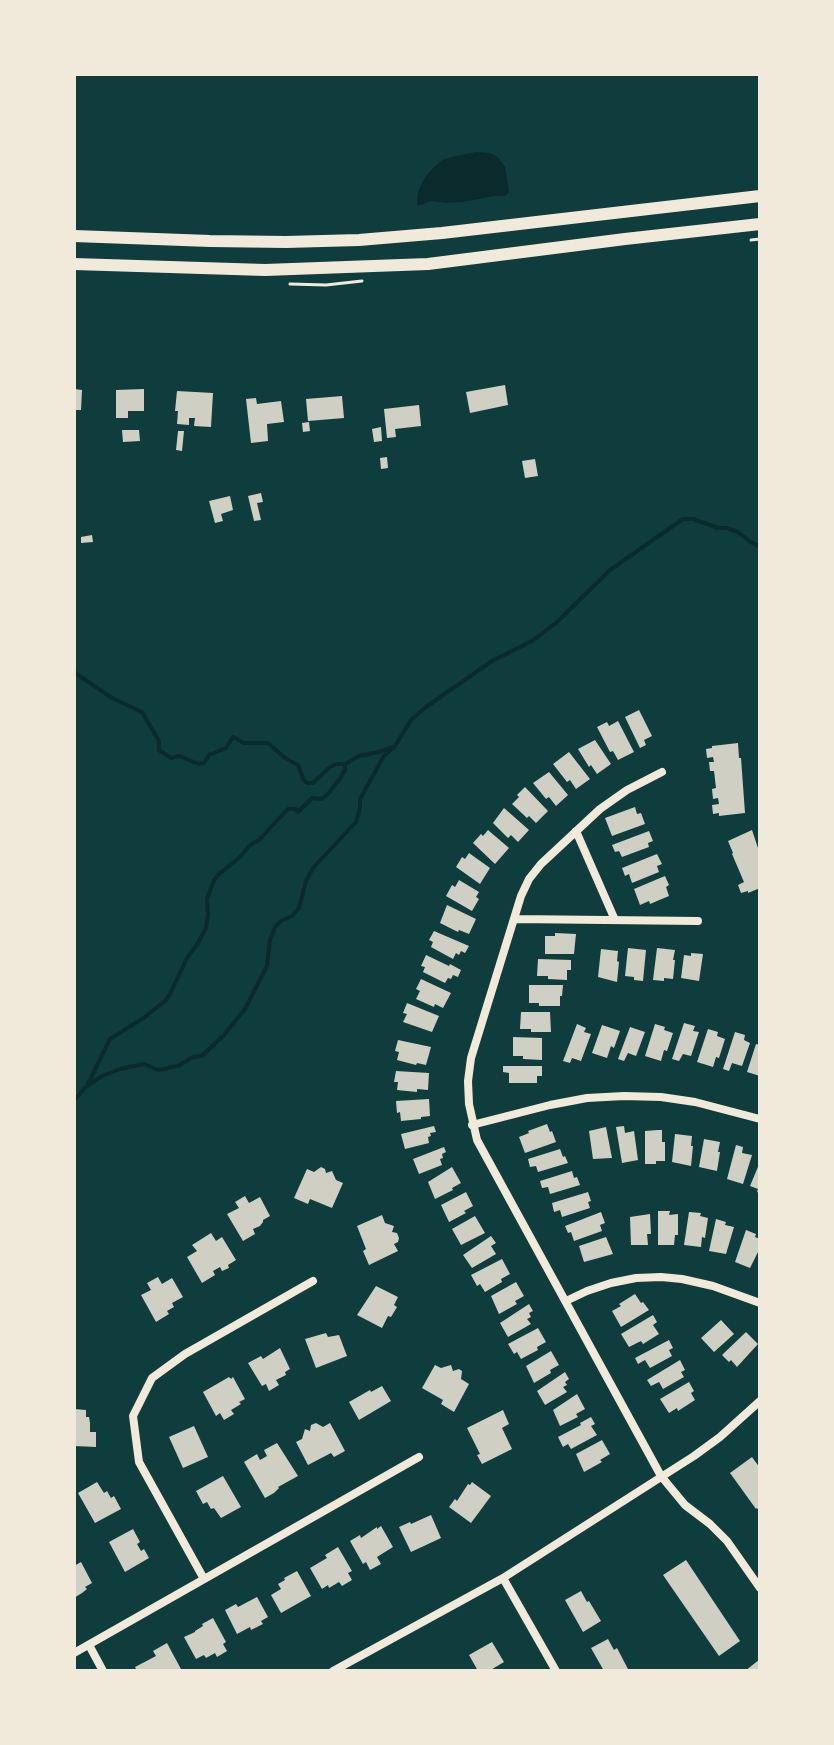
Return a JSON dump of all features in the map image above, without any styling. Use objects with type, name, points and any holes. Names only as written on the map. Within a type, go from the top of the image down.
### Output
[{"type":"main road","points":[[74,236],[225,242],[359,240],[760,196]]},
{"type":"main road","points":[[74,264],[265,270],[428,264],[760,224]]},
{"type":"street","points":[[662,772],[627,790],[600,809],[529,879],[471,1058],[469,1104],[477,1140],[661,1476],[685,1505],[727,1541],[760,1588]]},
{"type":"street","points":[[576,831],[615,920]]},
{"type":"street","points":[[514,919],[698,921]]},
{"type":"street","points":[[472,1125],[550,1105],[587,1098],[624,1096],[695,1102],[760,1119]]},
{"type":"street","points":[[566,1301],[611,1283],[661,1277],[713,1286],[760,1303]]},
{"type":"street","points":[[204,1579],[139,1462],[133,1416],[152,1378],[185,1354],[313,1281]]},
{"type":"street","points":[[333,1671],[503,1578],[720,1437],[760,1401]]},
{"type":"street","points":[[74,1653],[419,1457]]},
{"type":"street","points":[[503,1578],[556,1671]]},
{"type":"street","points":[[89,1645],[103,1671]]},
{"type":"water","points":[[476,152],[498,157],[505,167],[508,194],[463,202],[431,201],[418,206],[418,192],[433,168],[442,160]]},
{"type":"building","points":[[505,385],[508,405],[470,413],[466,392]]},
{"type":"building","points":[[74,389],[82,390],[81,410],[74,410]]},
{"type":"building","points":[[144,389],[144,411],[128,411],[128,418],[116,418],[116,390]]},
{"type":"building","points":[[177,391],[213,393],[211,427],[194,426],[195,418],[189,418],[189,425],[177,424]]},
{"type":"building","points":[[342,396],[344,418],[308,421],[306,399]]},
{"type":"building","points":[[256,398],[257,404],[281,401],[284,422],[267,424],[268,441],[251,443],[246,399]]},
{"type":"building","points":[[419,405],[421,426],[395,429],[396,437],[387,438],[384,409]]},
{"type":"building","points":[[309,422],[310,431],[303,432],[302,423]]},
{"type":"building","points":[[381,427],[382,441],[374,442],[372,429]]},
{"type":"building","points":[[122,430],[139,430],[140,441],[123,442]]},
{"type":"building","points":[[178,431],[184,431],[182,451],[176,450]]},
{"type":"building","points":[[387,457],[388,468],[381,469],[380,458]]},
{"type":"building","points":[[535,459],[538,476],[525,478],[522,461]]},
{"type":"building","points":[[261,493],[263,502],[257,503],[261,520],[254,521],[248,496]]},
{"type":"building","points":[[230,496],[233,510],[221,514],[223,521],[215,523],[209,501]]},
{"type":"building","points":[[92,535],[93,542],[81,543],[81,537]]},
{"type":"building","points":[[639,710],[652,736],[644,740],[646,745],[640,748],[625,717]]},
{"type":"building","points":[[618,721],[634,752],[618,760],[613,751],[610,752],[597,727]]},
{"type":"building","points":[[595,740],[611,764],[597,774],[578,749]]},
{"type":"building","points":[[738,743],[745,813],[719,816],[719,813],[713,814],[712,805],[719,804],[718,798],[713,799],[712,789],[716,788],[714,771],[710,771],[709,762],[714,762],[713,757],[707,758],[706,749]]},
{"type":"building","points":[[569,752],[590,779],[576,789],[553,764]]},
{"type":"building","points":[[549,772],[568,795],[556,806],[533,783]]},
{"type":"building","points":[[525,787],[548,811],[536,823],[512,804]]},
{"type":"building","points":[[635,807],[645,824],[612,836],[605,818]]},
{"type":"building","points":[[504,808],[529,830],[518,842],[511,835],[508,838],[493,823]]},
{"type":"building","points":[[488,830],[509,848],[495,864],[473,843]]},
{"type":"building","points":[[752,830],[760,854],[760,888],[741,893],[738,885],[744,882],[728,841]]},
{"type":"building","points":[[649,831],[653,841],[648,843],[649,847],[622,857],[619,851],[615,852],[612,845]]},
{"type":"building","points":[[469,853],[490,868],[480,884],[456,867],[462,857],[465,859]]},
{"type":"building","points":[[657,854],[662,864],[657,866],[659,872],[632,883],[629,874],[625,876],[622,868]]},
{"type":"building","points":[[665,876],[669,896],[640,905],[634,889]]},
{"type":"building","points":[[459,880],[479,892],[476,897],[479,899],[472,911],[446,896]]},
{"type":"building","points":[[447,905],[476,919],[469,934],[440,923]]},
{"type":"building","points":[[434,931],[469,946],[465,953],[456,953],[453,959],[431,947],[433,942],[429,940]]},
{"type":"building","points":[[555,933],[576,934],[574,954],[545,954],[545,936],[555,936]]},
{"type":"building","points":[[628,948],[646,950],[643,981],[625,976]]},
{"type":"building","points":[[657,948],[675,950],[673,979],[653,980]]},
{"type":"building","points":[[601,949],[618,951],[617,982],[598,977]]},
{"type":"building","points":[[691,953],[703,954],[699,981],[681,978],[684,955],[691,956]]},
{"type":"building","points":[[426,955],[461,970],[458,977],[453,975],[445,983],[423,972],[425,967],[421,966]]},
{"type":"building","points":[[538,959],[571,960],[567,980],[537,976]]},
{"type":"building","points":[[421,979],[451,993],[443,1008],[416,999],[420,991],[416,989]]},
{"type":"building","points":[[529,985],[563,985],[560,1006],[529,1003]]},
{"type":"building","points":[[407,1003],[439,1016],[432,1032],[403,1022]]},
{"type":"building","points":[[521,1012],[550,1012],[551,1032],[520,1029]]},
{"type":"building","points":[[684,1023],[695,1026],[693,1031],[699,1032],[691,1056],[683,1054],[679,1061],[672,1059]]},
{"type":"building","points":[[577,1024],[586,1028],[584,1032],[591,1034],[581,1061],[572,1058],[570,1063],[563,1061]]},
{"type":"building","points":[[655,1024],[673,1033],[661,1061],[645,1056]]},
{"type":"building","points":[[602,1025],[620,1031],[607,1058],[592,1053]]},
{"type":"building","points":[[630,1027],[645,1032],[636,1056],[628,1053],[624,1061],[618,1059]]},
{"type":"building","points":[[708,1029],[718,1032],[717,1036],[725,1039],[713,1067],[697,1062]]},
{"type":"building","points":[[735,1032],[745,1035],[744,1040],[750,1043],[742,1066],[732,1063],[729,1071],[723,1069]]},
{"type":"building","points":[[513,1037],[542,1038],[542,1060],[513,1056]]},
{"type":"building","points":[[398,1040],[431,1047],[426,1065],[397,1060],[399,1052],[395,1051]]},
{"type":"building","points":[[756,1044],[760,1045],[760,1076],[747,1072]]},
{"type":"building","points":[[503,1066],[542,1066],[542,1076],[537,1076],[537,1083],[509,1083],[509,1073],[503,1072]]},
{"type":"building","points":[[396,1071],[429,1073],[428,1090],[397,1090],[398,1082],[394,1082]]},
{"type":"building","points":[[429,1099],[430,1116],[401,1121],[396,1101]]},
{"type":"building","points":[[547,1124],[556,1142],[525,1153],[519,1137]]},
{"type":"building","points":[[434,1126],[436,1132],[430,1133],[429,1143],[405,1149],[401,1134]]},
{"type":"building","points":[[624,1126],[625,1133],[634,1131],[638,1160],[622,1163],[616,1127]]},
{"type":"building","points":[[606,1127],[612,1158],[593,1159],[589,1131]]},
{"type":"building","points":[[662,1130],[665,1161],[645,1164],[645,1131]]},
{"type":"building","points":[[675,1134],[692,1136],[691,1166],[672,1162]]},
{"type":"building","points":[[704,1139],[720,1142],[717,1171],[699,1167]]},
{"type":"building","points":[[736,1145],[743,1147],[742,1153],[752,1155],[743,1184],[727,1179]]},
{"type":"building","points":[[444,1147],[446,1152],[440,1159],[442,1165],[419,1174],[413,1159]]},
{"type":"building","points":[[560,1149],[568,1163],[538,1172],[536,1166],[530,1167],[528,1159]]},
{"type":"building","points":[[760,1162],[760,1193],[750,1186]]},
{"type":"building","points":[[321,1167],[326,1173],[332,1171],[336,1180],[343,1183],[332,1208],[310,1199],[308,1204],[294,1198],[307,1169],[314,1172]]},
{"type":"building","points":[[452,1167],[461,1183],[435,1199],[428,1182]]},
{"type":"building","points":[[572,1171],[580,1185],[550,1194],[548,1187],[542,1188],[540,1181]]},
{"type":"building","points":[[466,1192],[473,1206],[449,1222],[441,1205]]},
{"type":"building","points":[[588,1192],[590,1208],[562,1217],[560,1210],[554,1212],[552,1203]]},
{"type":"building","points":[[245,1196],[249,1203],[260,1197],[270,1216],[253,1229],[255,1234],[243,1241],[227,1214],[239,1208],[235,1202]]},
{"type":"building","points":[[658,1211],[678,1214],[678,1235],[675,1235],[674,1245],[658,1245]]},
{"type":"building","points":[[601,1212],[605,1223],[600,1225],[602,1231],[574,1241],[565,1226]]},
{"type":"building","points":[[689,1212],[701,1213],[700,1216],[708,1218],[701,1247],[684,1245]]},
{"type":"building","points":[[650,1214],[648,1245],[631,1245],[630,1217]]},
{"type":"building","points":[[382,1215],[385,1223],[394,1226],[392,1232],[397,1233],[399,1238],[394,1244],[398,1251],[369,1265],[357,1226]]},
{"type":"building","points":[[475,1216],[485,1233],[461,1245],[452,1229]]},
{"type":"building","points":[[716,1219],[734,1227],[726,1254],[709,1251]]},
{"type":"building","points":[[746,1230],[760,1239],[760,1248],[750,1268],[735,1262]]},
{"type":"building","points":[[211,1233],[216,1241],[222,1237],[236,1260],[228,1265],[229,1268],[222,1271],[220,1267],[213,1271],[215,1275],[202,1283],[187,1257],[197,1251],[192,1245]]},
{"type":"building","points":[[491,1236],[496,1243],[491,1246],[496,1254],[472,1268],[463,1255]]},
{"type":"building","points":[[606,1237],[613,1254],[584,1262],[579,1246]]},
{"type":"building","points":[[502,1259],[510,1274],[485,1292],[471,1275]]},
{"type":"building","points":[[158,1277],[162,1284],[172,1278],[183,1297],[172,1303],[174,1307],[167,1311],[169,1314],[156,1322],[141,1295],[151,1290],[147,1283]]},
{"type":"building","points":[[516,1282],[524,1296],[515,1301],[517,1304],[499,1314],[491,1296]]},
{"type":"building","points":[[376,1286],[398,1297],[394,1305],[397,1307],[382,1328],[357,1315]]},
{"type":"building","points":[[635,1294],[649,1310],[621,1327],[612,1311]]},
{"type":"building","points":[[529,1304],[533,1311],[527,1319],[531,1324],[508,1337],[500,1323]]},
{"type":"building","points":[[653,1315],[657,1322],[653,1325],[659,1334],[643,1344],[641,1341],[629,1347],[621,1334]]},
{"type":"building","points":[[721,1320],[734,1334],[714,1352],[701,1338]]},
{"type":"building","points":[[538,1328],[546,1342],[521,1359],[517,1352],[514,1354],[508,1344]]},
{"type":"building","points":[[746,1332],[758,1344],[737,1367],[722,1355]]},
{"type":"building","points":[[326,1333],[328,1337],[339,1335],[347,1356],[316,1368],[305,1339]]},
{"type":"building","points":[[669,1340],[673,1348],[669,1350],[672,1356],[650,1368],[645,1360],[638,1364],[635,1358]]},
{"type":"building","points":[[280,1348],[290,1369],[276,1380],[279,1385],[269,1391],[266,1384],[262,1386],[248,1363],[261,1356],[263,1359]]},
{"type":"building","points":[[551,1351],[559,1365],[534,1383],[526,1366]]},
{"type":"building","points":[[680,1360],[685,1370],[681,1372],[684,1377],[663,1389],[659,1382],[651,1386],[647,1380]]},
{"type":"building","points":[[435,1365],[441,1368],[451,1365],[453,1371],[459,1369],[462,1371],[461,1379],[469,1384],[454,1412],[441,1404],[443,1400],[422,1388]]},
{"type":"building","points":[[565,1372],[569,1379],[563,1387],[567,1392],[545,1405],[537,1391]]},
{"type":"building","points":[[233,1377],[245,1399],[231,1410],[234,1414],[224,1420],[220,1413],[216,1416],[203,1392]]},
{"type":"building","points":[[689,1382],[695,1400],[669,1413],[660,1399]]},
{"type":"building","points":[[382,1386],[391,1401],[359,1420],[349,1402]]},
{"type":"building","points":[[577,1394],[585,1409],[576,1414],[578,1417],[560,1426],[553,1410]]},
{"type":"building","points":[[74,1409],[86,1410],[90,1432],[96,1432],[96,1447],[74,1446]]},
{"type":"building","points":[[503,1410],[509,1424],[502,1428],[512,1449],[482,1464],[467,1428]]},
{"type":"building","points":[[591,1417],[595,1424],[591,1426],[597,1435],[571,1449],[568,1444],[563,1447],[558,1437]]},
{"type":"building","points":[[316,1423],[323,1427],[330,1423],[345,1451],[334,1457],[331,1453],[308,1465],[296,1442],[302,1439],[305,1429],[310,1431],[311,1425]]},
{"type":"building","points":[[194,1426],[208,1457],[183,1468],[169,1437]]},
{"type":"building","points":[[602,1440],[610,1454],[584,1472],[576,1454]]},
{"type":"building","points":[[277,1443],[298,1476],[265,1498],[244,1462],[257,1454],[260,1460],[267,1456],[264,1450]]},
{"type":"building","points":[[752,1457],[760,1468],[760,1512],[730,1473]]},
{"type":"building","points":[[223,1476],[241,1507],[221,1518],[207,1502],[203,1504],[196,1491]]},
{"type":"building","points":[[97,1482],[104,1493],[107,1491],[111,1498],[114,1496],[121,1509],[95,1523],[78,1493]]},
{"type":"building","points":[[472,1482],[491,1496],[471,1523],[449,1507]]},
{"type":"building","points":[[431,1515],[441,1538],[411,1552],[399,1527]]},
{"type":"building","points":[[381,1526],[393,1547],[377,1557],[381,1564],[370,1570],[350,1541]]},
{"type":"building","points":[[133,1529],[140,1542],[137,1544],[149,1558],[125,1572],[109,1542]]},
{"type":"building","points":[[338,1547],[352,1571],[348,1573],[352,1580],[342,1586],[339,1582],[322,1589],[310,1568]]},
{"type":"building","points":[[686,1560],[740,1641],[719,1656],[663,1575]]},
{"type":"building","points":[[81,1562],[92,1583],[74,1598],[74,1566]]},
{"type":"building","points":[[297,1571],[311,1596],[281,1613],[271,1595],[281,1589],[278,1584],[284,1578]]},
{"type":"building","points":[[581,1591],[601,1621],[583,1632],[565,1600]]},
{"type":"building","points":[[257,1597],[268,1617],[261,1621],[263,1624],[237,1634],[225,1610]]},
{"type":"building","points":[[213,1618],[226,1642],[223,1644],[227,1651],[217,1657],[215,1653],[196,1659],[184,1637]]},
{"type":"building","points":[[608,1639],[614,1650],[617,1648],[628,1669],[625,1671],[604,1671],[591,1648]]},
{"type":"building","points":[[492,1642],[504,1662],[489,1671],[478,1671],[469,1655]]},
{"type":"building","points":[[167,1643],[182,1671],[137,1671],[135,1667],[156,1656],[153,1651]]},
{"type":"building","points":[[760,1659],[760,1671],[745,1671]]},
{"type":"waterway","points":[[74,1100],[102,1076],[144,1064],[158,1070],[178,1066],[193,1057],[202,1056],[224,1035],[245,1009],[267,966],[275,927],[299,908],[313,868],[356,822],[360,799],[384,756],[395,746],[411,720],[426,707],[492,661],[532,641],[557,622],[610,570],[683,519],[727,528],[760,547]]},
{"type":"waterway","points":[[74,672],[112,698],[142,712],[159,741],[159,750],[171,758],[179,756],[204,763],[209,755],[226,748],[233,737],[244,743],[268,743],[298,765],[307,783],[313,783],[330,767],[393,747]]},
{"type":"waterway","points":[[88,1084],[110,1039],[145,1017],[170,994],[206,928],[207,899],[214,880],[288,809],[298,812],[312,798],[322,799],[328,794],[345,770],[345,764]]}]
